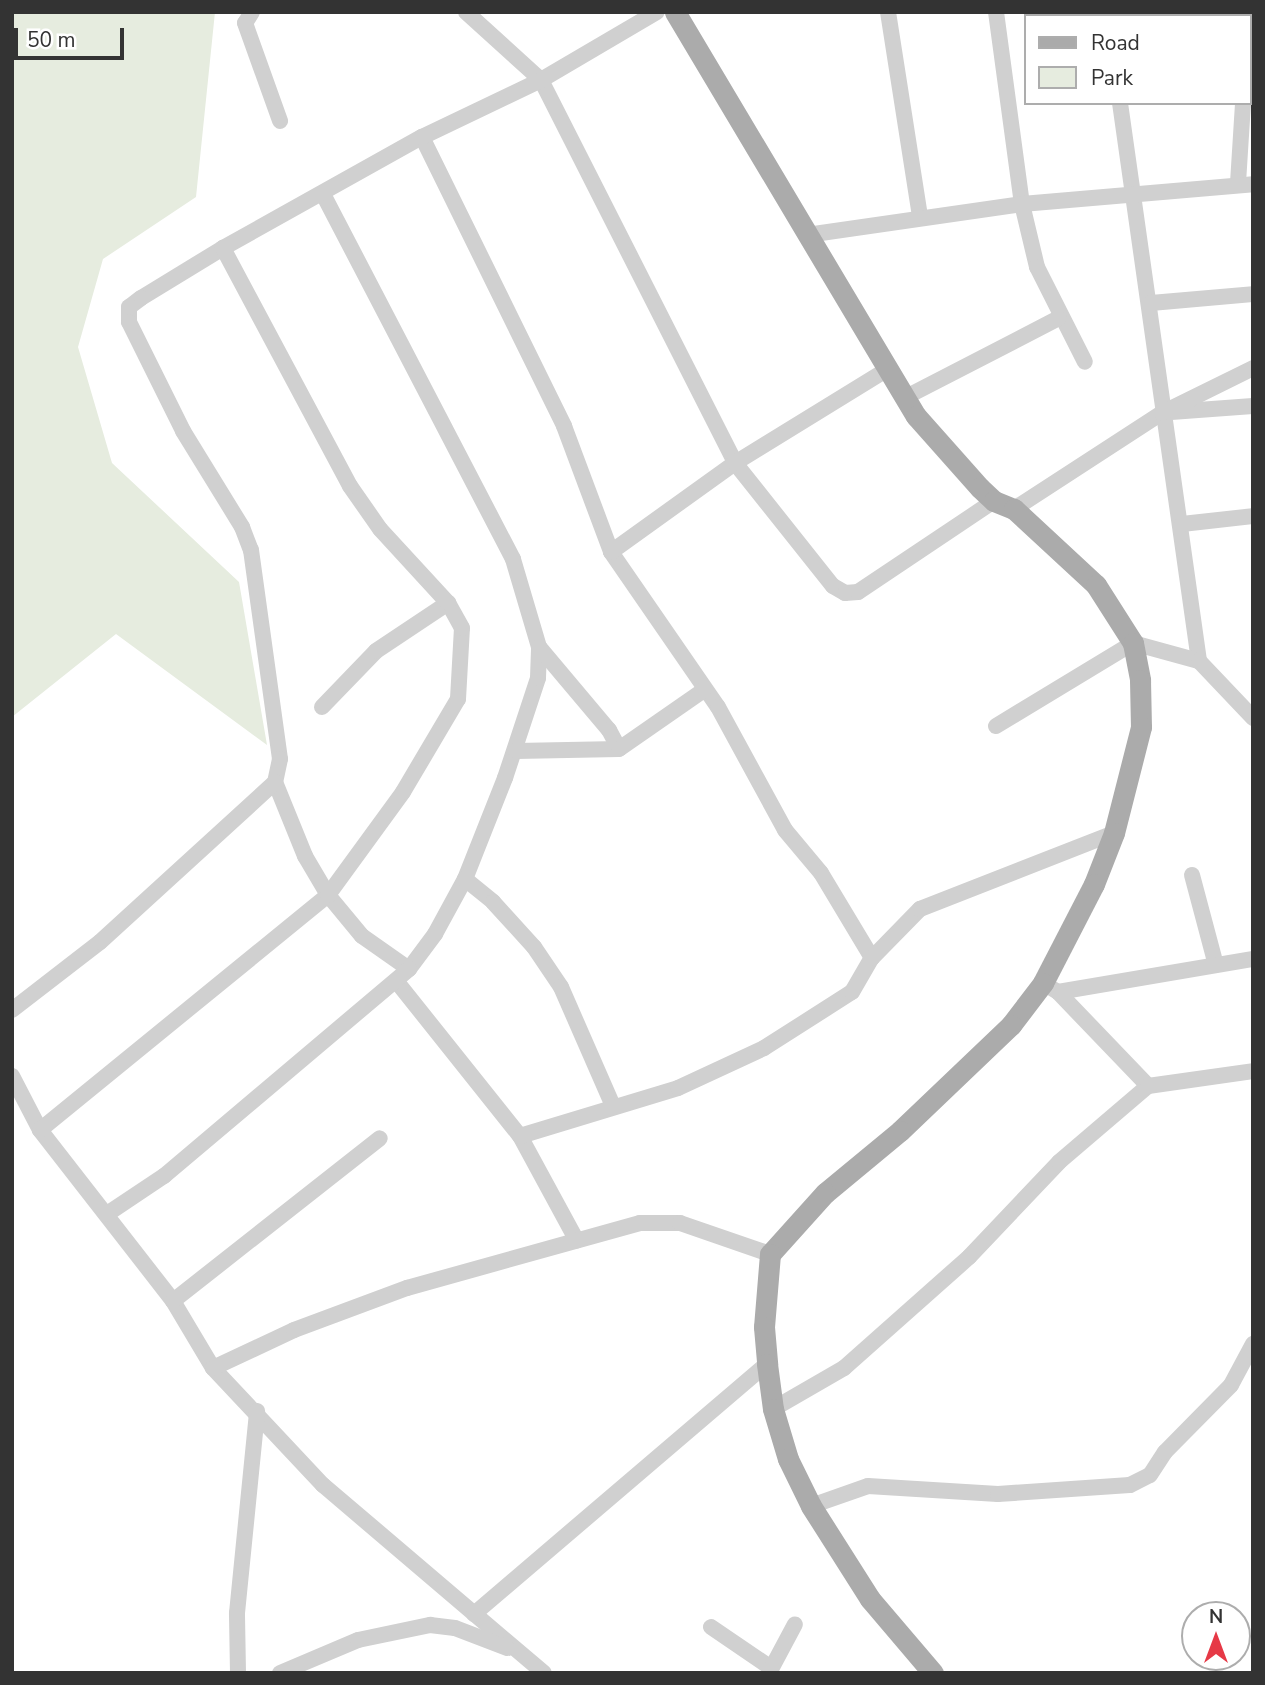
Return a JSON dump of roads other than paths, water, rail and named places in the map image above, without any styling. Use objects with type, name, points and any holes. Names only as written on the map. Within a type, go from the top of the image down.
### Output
[{"type":"main road","points":[[675,12],[904,398],[947,454],[994,501],[1014,509],[1096,585],[1133,643],[1140,680],[1141,726],[1114,833],[1050,988],[900,1131],[825,1193],[770,1254],[765,1293],[767,1364],[773,1409],[788,1459],[811,1506],[870,1599],[933,1673]]},
{"type":"street","points":[[252,12],[245,23],[280,121]]},
{"type":"street","points":[[466,12],[541,80],[736,463],[834,586],[845,593],[858,592],[994,501]]},
{"type":"street","points":[[409,969],[362,936],[328,895],[305,856],[275,782],[280,759],[251,550],[242,527],[183,431],[128,322],[129,307],[223,248],[422,136],[541,80],[657,12]]},
{"type":"street","points":[[888,12],[919,217]]},
{"type":"street","points":[[996,12],[1022,204],[1037,267],[1059,318],[1084,362]]},
{"type":"street","points":[[1120,105],[1136,195],[1151,303],[1162,413],[1182,524],[1199,661]]},
{"type":"street","points":[[807,235],[1022,204],[1245,183],[1242,105]]},
{"type":"street","points":[[422,136],[564,426],[611,552],[704,690],[785,830],[821,873],[872,958]]},
{"type":"street","points":[[107,1214],[164,1177],[397,982],[409,969],[435,934],[465,879],[516,751],[538,678],[539,647],[513,559],[323,194]]},
{"type":"street","points":[[40,1130],[328,895],[403,792],[458,699],[463,628],[448,603],[380,529],[350,486],[223,248]]},
{"type":"street","points":[[1151,303],[1253,294]]},
{"type":"street","points":[[904,398],[1059,318]]},
{"type":"street","points":[[1014,509],[1162,413],[1253,368]]},
{"type":"street","points":[[611,552],[736,463],[886,370]]},
{"type":"street","points":[[1162,413],[1253,406]]},
{"type":"street","points":[[1182,524],[1253,516]]},
{"type":"street","points":[[322,707],[376,651],[448,603]]},
{"type":"street","points":[[996,726],[1133,643],[1199,661],[1253,718]]},
{"type":"street","points":[[539,647],[619,749]]},
{"type":"street","points":[[516,751],[619,749],[704,690]]},
{"type":"street","points":[[12,1010],[100,942],[275,782]]},
{"type":"street","points":[[520,1136],[612,1104],[678,1088],[764,1048],[852,992],[872,958],[897,929],[940,897],[1114,833]]},
{"type":"street","points":[[1192,875],[1216,965]]},
{"type":"street","points":[[465,879],[493,902],[534,947],[561,987],[612,1104]]},
{"type":"street","points":[[1050,988],[1253,959]]},
{"type":"street","points":[[397,982],[520,1136],[577,1241]]},
{"type":"street","points":[[1050,988],[1148,1086]]},
{"type":"street","points":[[773,1409],[844,1368],[969,1257],[1059,1162],[1148,1086],[1253,1071]]},
{"type":"street","points":[[12,1076],[40,1130],[173,1301],[213,1368],[257,1411],[323,1485],[544,1673]]},
{"type":"street","points":[[173,1301],[380,1138]]},
{"type":"street","points":[[213,1368],[294,1331],[383,1297],[481,1265],[661,1221],[680,1223],[770,1254]]},
{"type":"street","points":[[811,1506],[868,1486],[999,1494],[1130,1485],[1150,1475],[1165,1452],[1231,1385],[1253,1344]]},
{"type":"street","points":[[474,1614],[767,1364]]},
{"type":"street","points":[[238,1673],[237,1613],[257,1411]]},
{"type":"street","points":[[711,1627],[770,1670],[795,1624]]},
{"type":"street","points":[[280,1673],[358,1640],[430,1625],[455,1628],[522,1654]]}]
